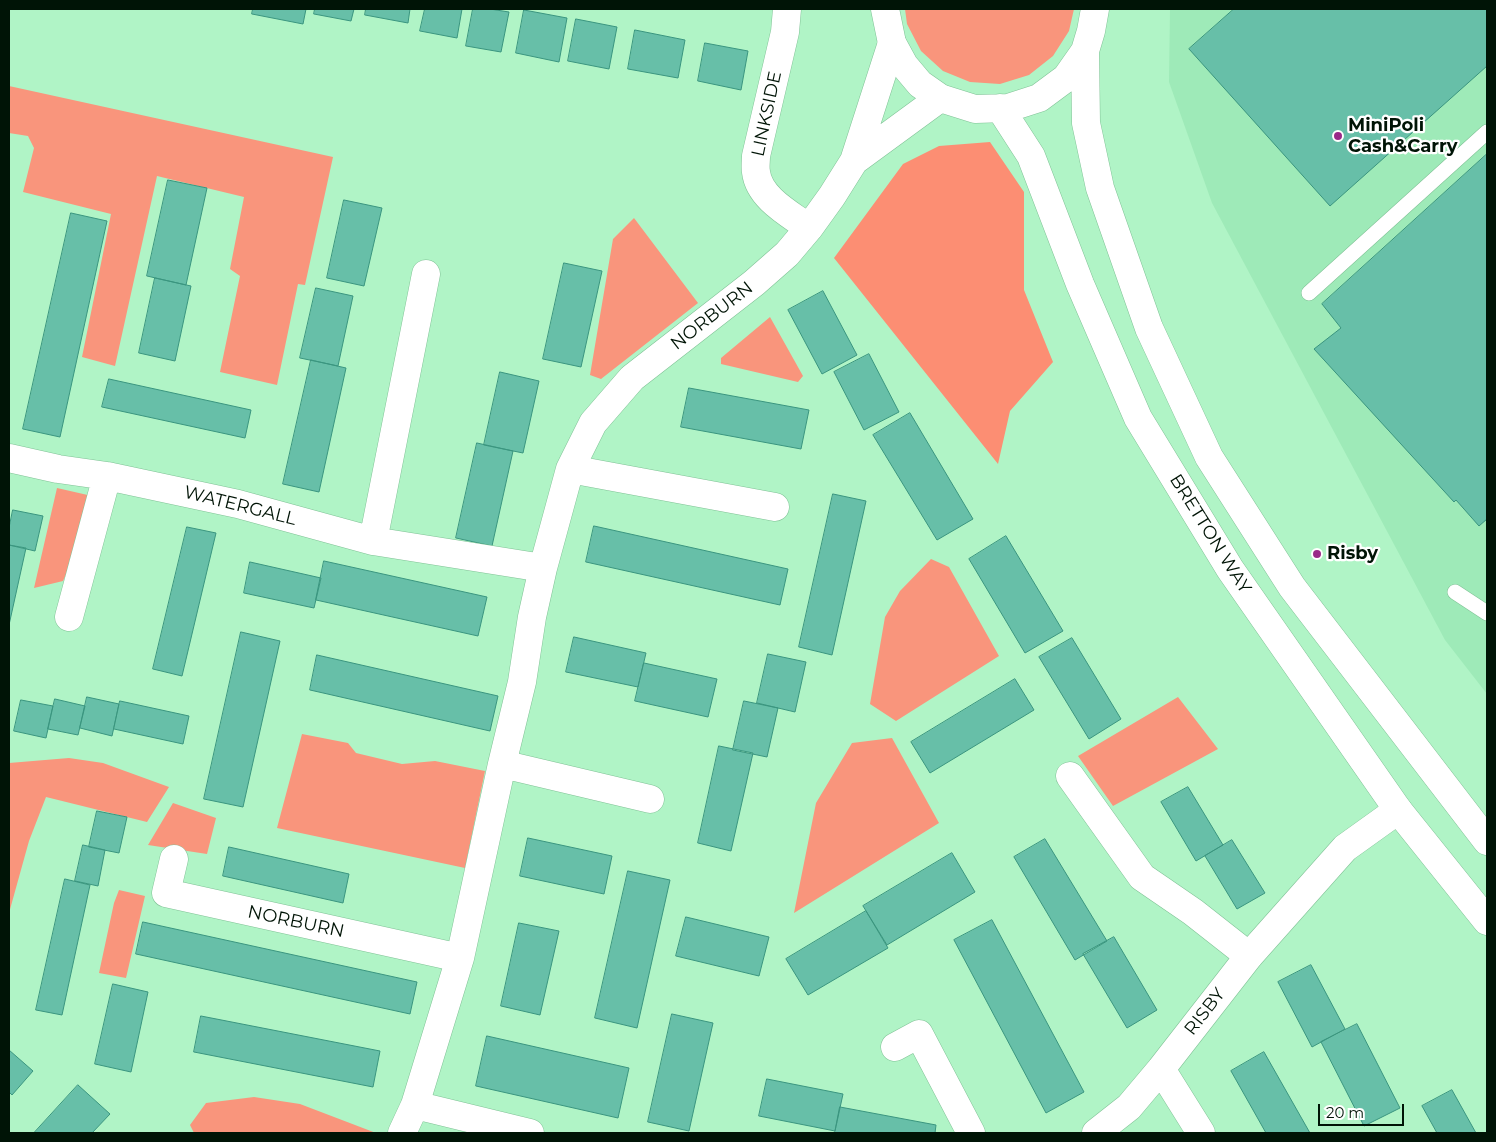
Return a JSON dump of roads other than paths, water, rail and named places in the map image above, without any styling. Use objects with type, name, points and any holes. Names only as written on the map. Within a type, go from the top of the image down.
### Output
[{"type":"street","name":"LINKSIDE","points":[[787,9],[785,32],[756,156],[756,173],[762,189],[774,202],[809,228]]},
{"type":"street","points":[[885,9],[892,43],[904,65],[920,84],[940,98],[975,109],[1008,108],[1039,98],[1066,78],[1084,51],[1092,31],[1095,9]]},
{"type":"street","name":"NORBURN","points":[[402,1133],[415,1105],[460,958],[502,764],[522,682],[542,568],[570,468],[593,423],[632,378],[754,283],[787,254],[809,228],[854,161],[892,43]]},
{"type":"street","points":[[1084,51],[1086,123],[1100,188],[1149,328],[1209,458],[1292,587],[1487,841]]},
{"type":"street","name":"NORBURN","points":[[854,161],[940,98]]},
{"type":"street","name":"BRETTON WAY","points":[[1000,108],[1031,156],[1080,284],[1138,418],[1230,569],[1398,810],[1487,922]]},
{"type":"street","points":[[373,541],[426,274]]},
{"type":"street","name":"WATERGALL","points":[[9,458],[58,469],[107,476],[238,504],[373,541],[542,568]]},
{"type":"street","points":[[570,468],[775,507]]},
{"type":"street","points":[[69,617],[107,476]]},
{"type":"street","points":[[502,764],[650,799]]},
{"type":"street","points":[[1070,776],[1142,877],[1193,912],[1249,956]]},
{"type":"street","name":"RISBY","points":[[1096,1133],[1129,1107],[1249,956],[1346,848],[1398,810]]},
{"type":"street","name":"NORBURN","points":[[174,859],[166,893],[460,958]]},
{"type":"street","points":[[895,1047],[919,1034],[971,1133]]},
{"type":"street","points":[[1161,1068],[1201,1133]]},
{"type":"street","points":[[415,1105],[530,1133]]},
{"type":"lane","points":[[1309,293],[1487,132]]},
{"type":"lane","points":[[1455,592],[1487,613]]},
{"type":"place","name":"MiniPoli Cash&Carry","points":[[1338,136]]},
{"type":"place","name":"Risby","points":[[1317,554]]}]
